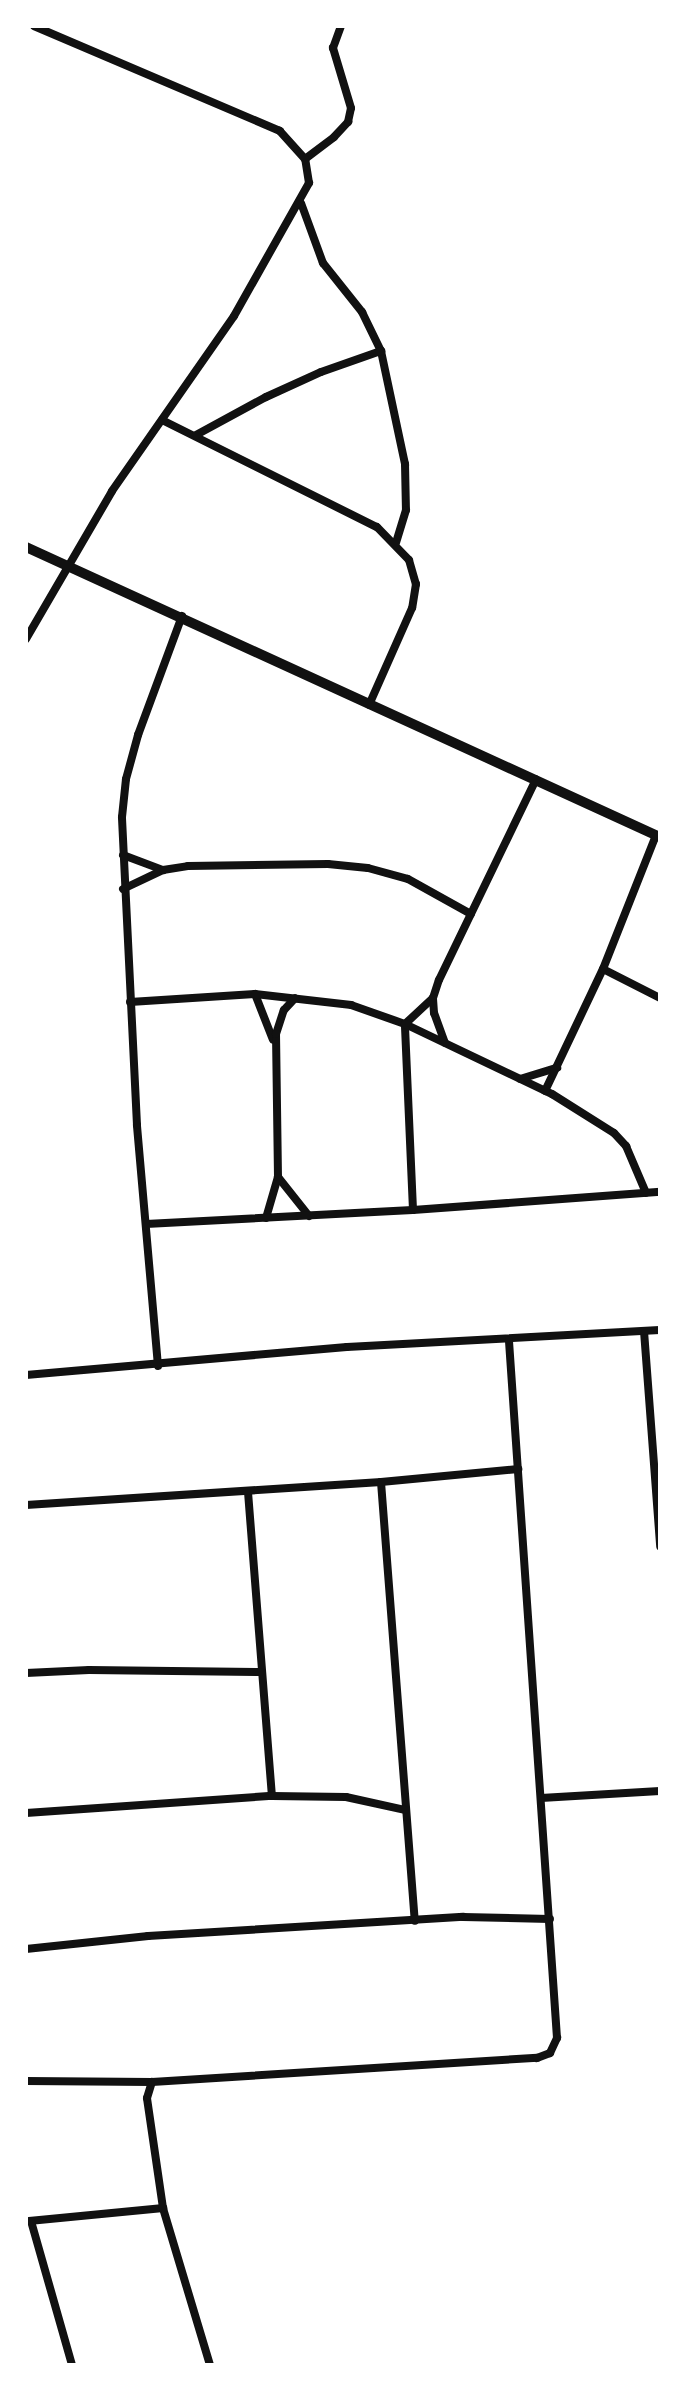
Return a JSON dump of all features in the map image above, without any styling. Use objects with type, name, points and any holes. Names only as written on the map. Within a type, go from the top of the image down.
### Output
[{"type":"street","points":[[26,639],[66,565],[140,447],[189,386],[234,316],[301,203],[309,183],[305,159],[280,131],[34,26]]},
{"type":"street","points":[[305,159],[348,122],[351,108],[333,48],[341,26]]},
{"type":"street","points":[[301,203],[323,263],[362,312],[381,351],[405,464],[406,510],[396,543]]},
{"type":"street","points":[[196,435],[280,391],[381,351]]},
{"type":"street","points":[[162,420],[377,527],[396,543],[409,560],[416,584],[402,634],[369,705]]},
{"type":"street","points":[[26,547],[658,836],[603,969],[545,1091]]},
{"type":"street","points":[[158,1366],[130,1002],[123,855],[126,779],[138,735],[182,616]]},
{"type":"street","points":[[413,1210],[405,1024],[433,998],[536,779]]},
{"type":"street","points":[[123,855],[163,870]]},
{"type":"street","points":[[123,889],[163,870],[272,863],[368,868],[408,879],[471,914]]},
{"type":"street","points":[[603,969],[660,998]]},
{"type":"street","points":[[130,1002],[255,994],[351,1005],[405,1024],[545,1091],[614,1133],[626,1146],[646,1193]]},
{"type":"street","points":[[255,994],[275,1045]]},
{"type":"street","points":[[266,1218],[278,1177],[275,1045],[280,1018],[295,998]]},
{"type":"street","points":[[433,998],[445,1044]]},
{"type":"street","points":[[520,1079],[557,1068]]},
{"type":"street","points":[[278,1177],[309,1216]]},
{"type":"street","points":[[146,1224],[413,1210],[660,1192]]},
{"type":"street","points":[[26,1375],[158,1366],[347,1347],[509,1341],[660,1330]]},
{"type":"street","points":[[644,1331],[660,1546]]},
{"type":"street","points":[[26,2081],[152,2082],[545,2056],[554,2049],[557,2038],[550,1919],[509,1341]]},
{"type":"street","points":[[26,1505],[248,1492],[518,1469]]},
{"type":"street","points":[[381,1482],[415,1921]]},
{"type":"street","points":[[248,1492],[272,1796]]},
{"type":"street","points":[[26,1673],[89,1670],[260,1672]]},
{"type":"street","points":[[541,1798],[660,1791]]},
{"type":"street","points":[[26,1813],[272,1796],[346,1797],[405,1810]]},
{"type":"street","points":[[26,1949],[148,1936],[415,1921],[550,1919]]},
{"type":"street","points":[[152,2082],[147,2098],[163,2208],[210,2365]]},
{"type":"street","points":[[72,2365],[28,2222],[163,2208]]}]
